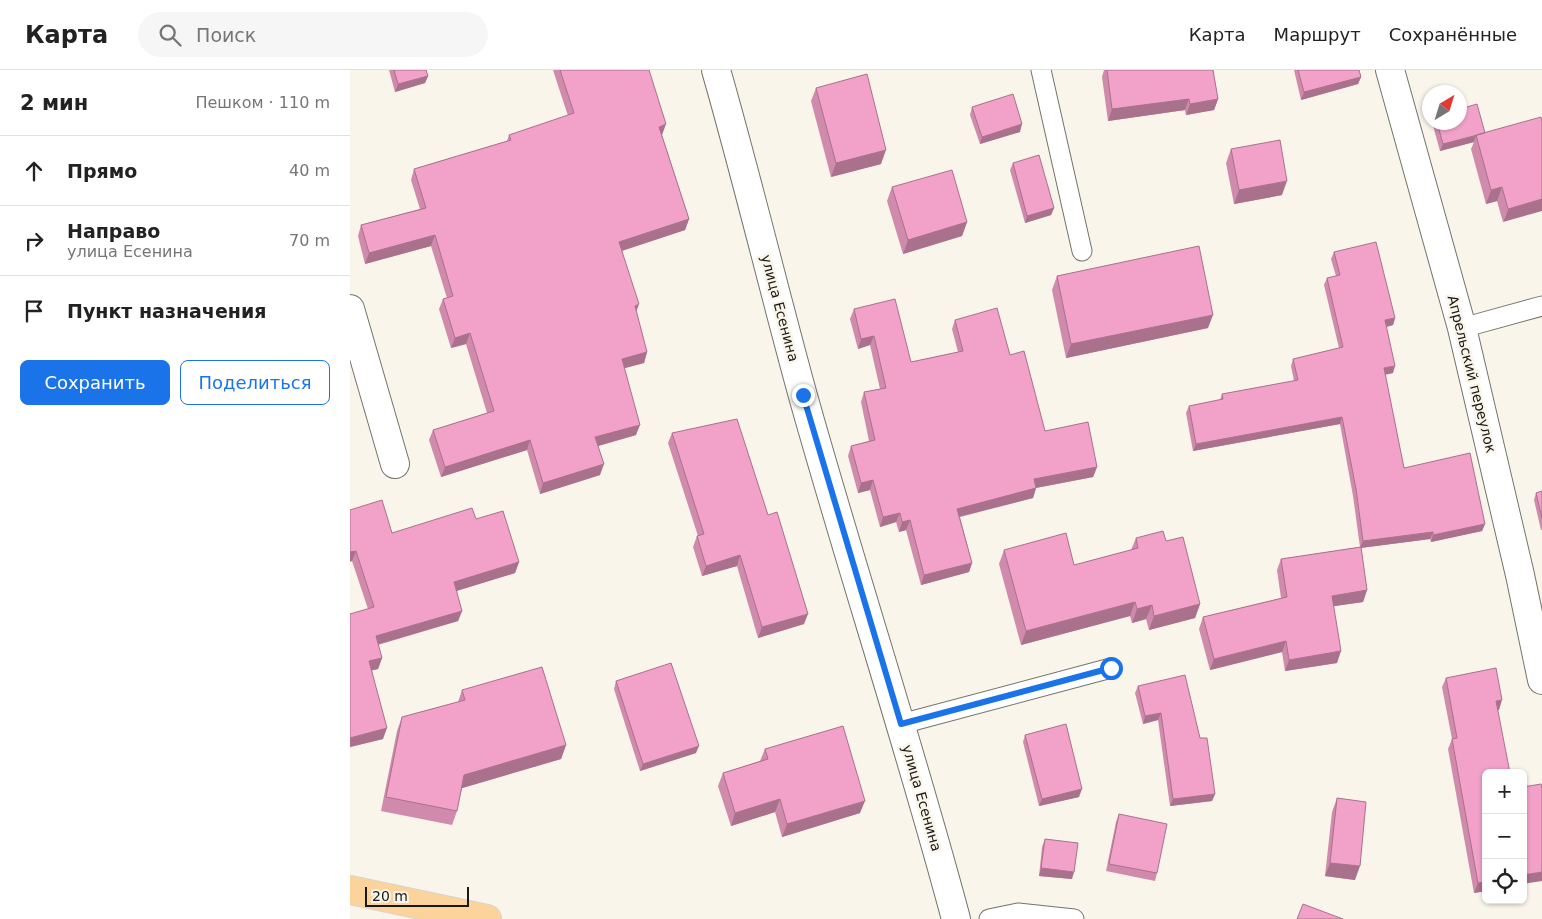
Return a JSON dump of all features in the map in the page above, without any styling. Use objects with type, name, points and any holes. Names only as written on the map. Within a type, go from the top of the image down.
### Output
[{"type":"main road","points":[[350,890],[487,919]]},
{"type":"street","name":"улица Есенина","points":[[716,70],[739,150],[803,395],[901,724],[956,919]]},
{"type":"street","name":"Апрельский переулок","points":[[1390,70],[1462,328],[1520,575],[1542,680]]},
{"type":"street","points":[[350,309],[395,464]]},
{"type":"lane","points":[[1041,70],[1082,252]]},
{"type":"lane","points":[[1462,328],[1542,306]]},
{"type":"lane","points":[[901,724],[1111,668]]},
{"type":"lane","points":[[989,919],[1018,913],[1074,919]]},
{"type":"building","points":[[394,70],[426,70],[428,76],[398,84]]},
{"type":"building","points":[[560,70],[649,70],[666,124],[659,127],[689,219],[619,242],[639,304],[635,306],[647,352],[622,359],[640,425],[595,437],[604,464],[543,483],[530,440],[445,467],[433,430],[494,411],[470,333],[455,338],[443,299],[453,296],[435,235],[369,253],[361,225],[426,208],[414,169],[511,140],[509,135],[574,113]]},
{"type":"building","points":[[1107,70],[1213,70],[1218,99],[1190,104],[1189,99],[1112,109]]},
{"type":"building","points":[[1298,70],[1359,70],[1361,77],[1304,92]]},
{"type":"building","points":[[867,74],[886,150],[836,163],[816,88]]},
{"type":"building","points":[[1013,94],[1022,124],[982,137],[972,107]]},
{"type":"building","points":[[1477,104],[1485,133],[1443,144],[1439,130],[1467,130],[1467,107]]},
{"type":"building","points":[[1541,117],[1542,199],[1508,209],[1502,187],[1491,190],[1476,135]]},
{"type":"building","points":[[1280,140],[1287,181],[1239,190],[1231,149]]},
{"type":"building","points":[[1039,155],[1054,208],[1027,216],[1013,163]]},
{"type":"building","points":[[952,170],[967,222],[908,240],[892,187]]},
{"type":"building","points":[[1376,242],[1395,318],[1385,320],[1395,366],[1384,368],[1404,468],[1470,453],[1485,524],[1433,535],[1433,532],[1363,541],[1356,489],[1342,417],[1196,444],[1189,406],[1223,399],[1222,394],[1298,380],[1293,359],[1343,347],[1327,278],[1340,275],[1334,252]]},
{"type":"building","points":[[1199,246],[1213,315],[1071,344],[1057,276]]},
{"type":"building","points":[[895,299],[911,362],[963,351],[955,320],[997,308],[1010,355],[1024,351],[1045,431],[1088,422],[1097,467],[1034,479],[1036,488],[957,509],[972,563],[924,575],[910,520],[902,522],[900,513],[883,517],[873,480],[861,483],[851,446],[875,440],[864,392],[886,388],[874,336],[861,339],[854,309]]},
{"type":"building","points":[[737,419],[768,515],[777,512],[808,614],[762,627],[740,555],[706,566],[697,536],[704,534],[672,433]]},
{"type":"building","points":[[1542,491],[1542,518],[1536,493]]},
{"type":"building","points":[[382,500],[392,533],[472,508],[476,519],[503,511],[519,562],[454,582],[462,611],[376,636],[382,658],[369,661],[387,728],[350,738],[350,614],[374,607],[356,551],[350,552],[350,510]]},
{"type":"building","points":[[1163,531],[1166,541],[1183,537],[1200,604],[1154,616],[1152,605],[1137,609],[1135,602],[1026,631],[1004,550],[1066,533],[1074,565],[1138,548],[1136,538]]},
{"type":"building","points":[[1361,547],[1367,590],[1332,596],[1341,651],[1289,660],[1286,641],[1214,659],[1203,617],[1287,597],[1281,559]]},
{"type":"building","points":[[671,663],[699,746],[643,764],[616,681]]},
{"type":"building","points":[[542,667],[566,745],[464,775],[457,811],[386,797],[402,717],[465,700],[462,690]]},
{"type":"building","points":[[1496,668],[1502,700],[1496,701],[1509,769],[1482,769],[1482,882],[1478,883],[1452,739],[1457,738],[1446,678]]},
{"type":"building","points":[[1185,675],[1200,738],[1207,738],[1215,794],[1173,799],[1161,713],[1145,716],[1138,686]]},
{"type":"building","points":[[1066,724],[1082,789],[1042,799],[1025,735]]},
{"type":"building","points":[[843,726],[865,801],[787,824],[780,799],[735,813],[723,773],[768,759],[765,749]]},
{"type":"building","points":[[1541,784],[1542,788],[1542,872],[1527,874],[1527,814],[1527,786]]},
{"type":"building","points":[[1337,798],[1366,802],[1360,866],[1330,863]]},
{"type":"building","points":[[1119,814],[1167,824],[1157,873],[1109,864]]},
{"type":"building","points":[[1045,839],[1078,843],[1074,872],[1041,868]]},
{"type":"building","points":[[1303,904],[1343,919],[1297,919]]},
{"type":"route","points":[[803,395],[901,724],[1111,668]]}]
